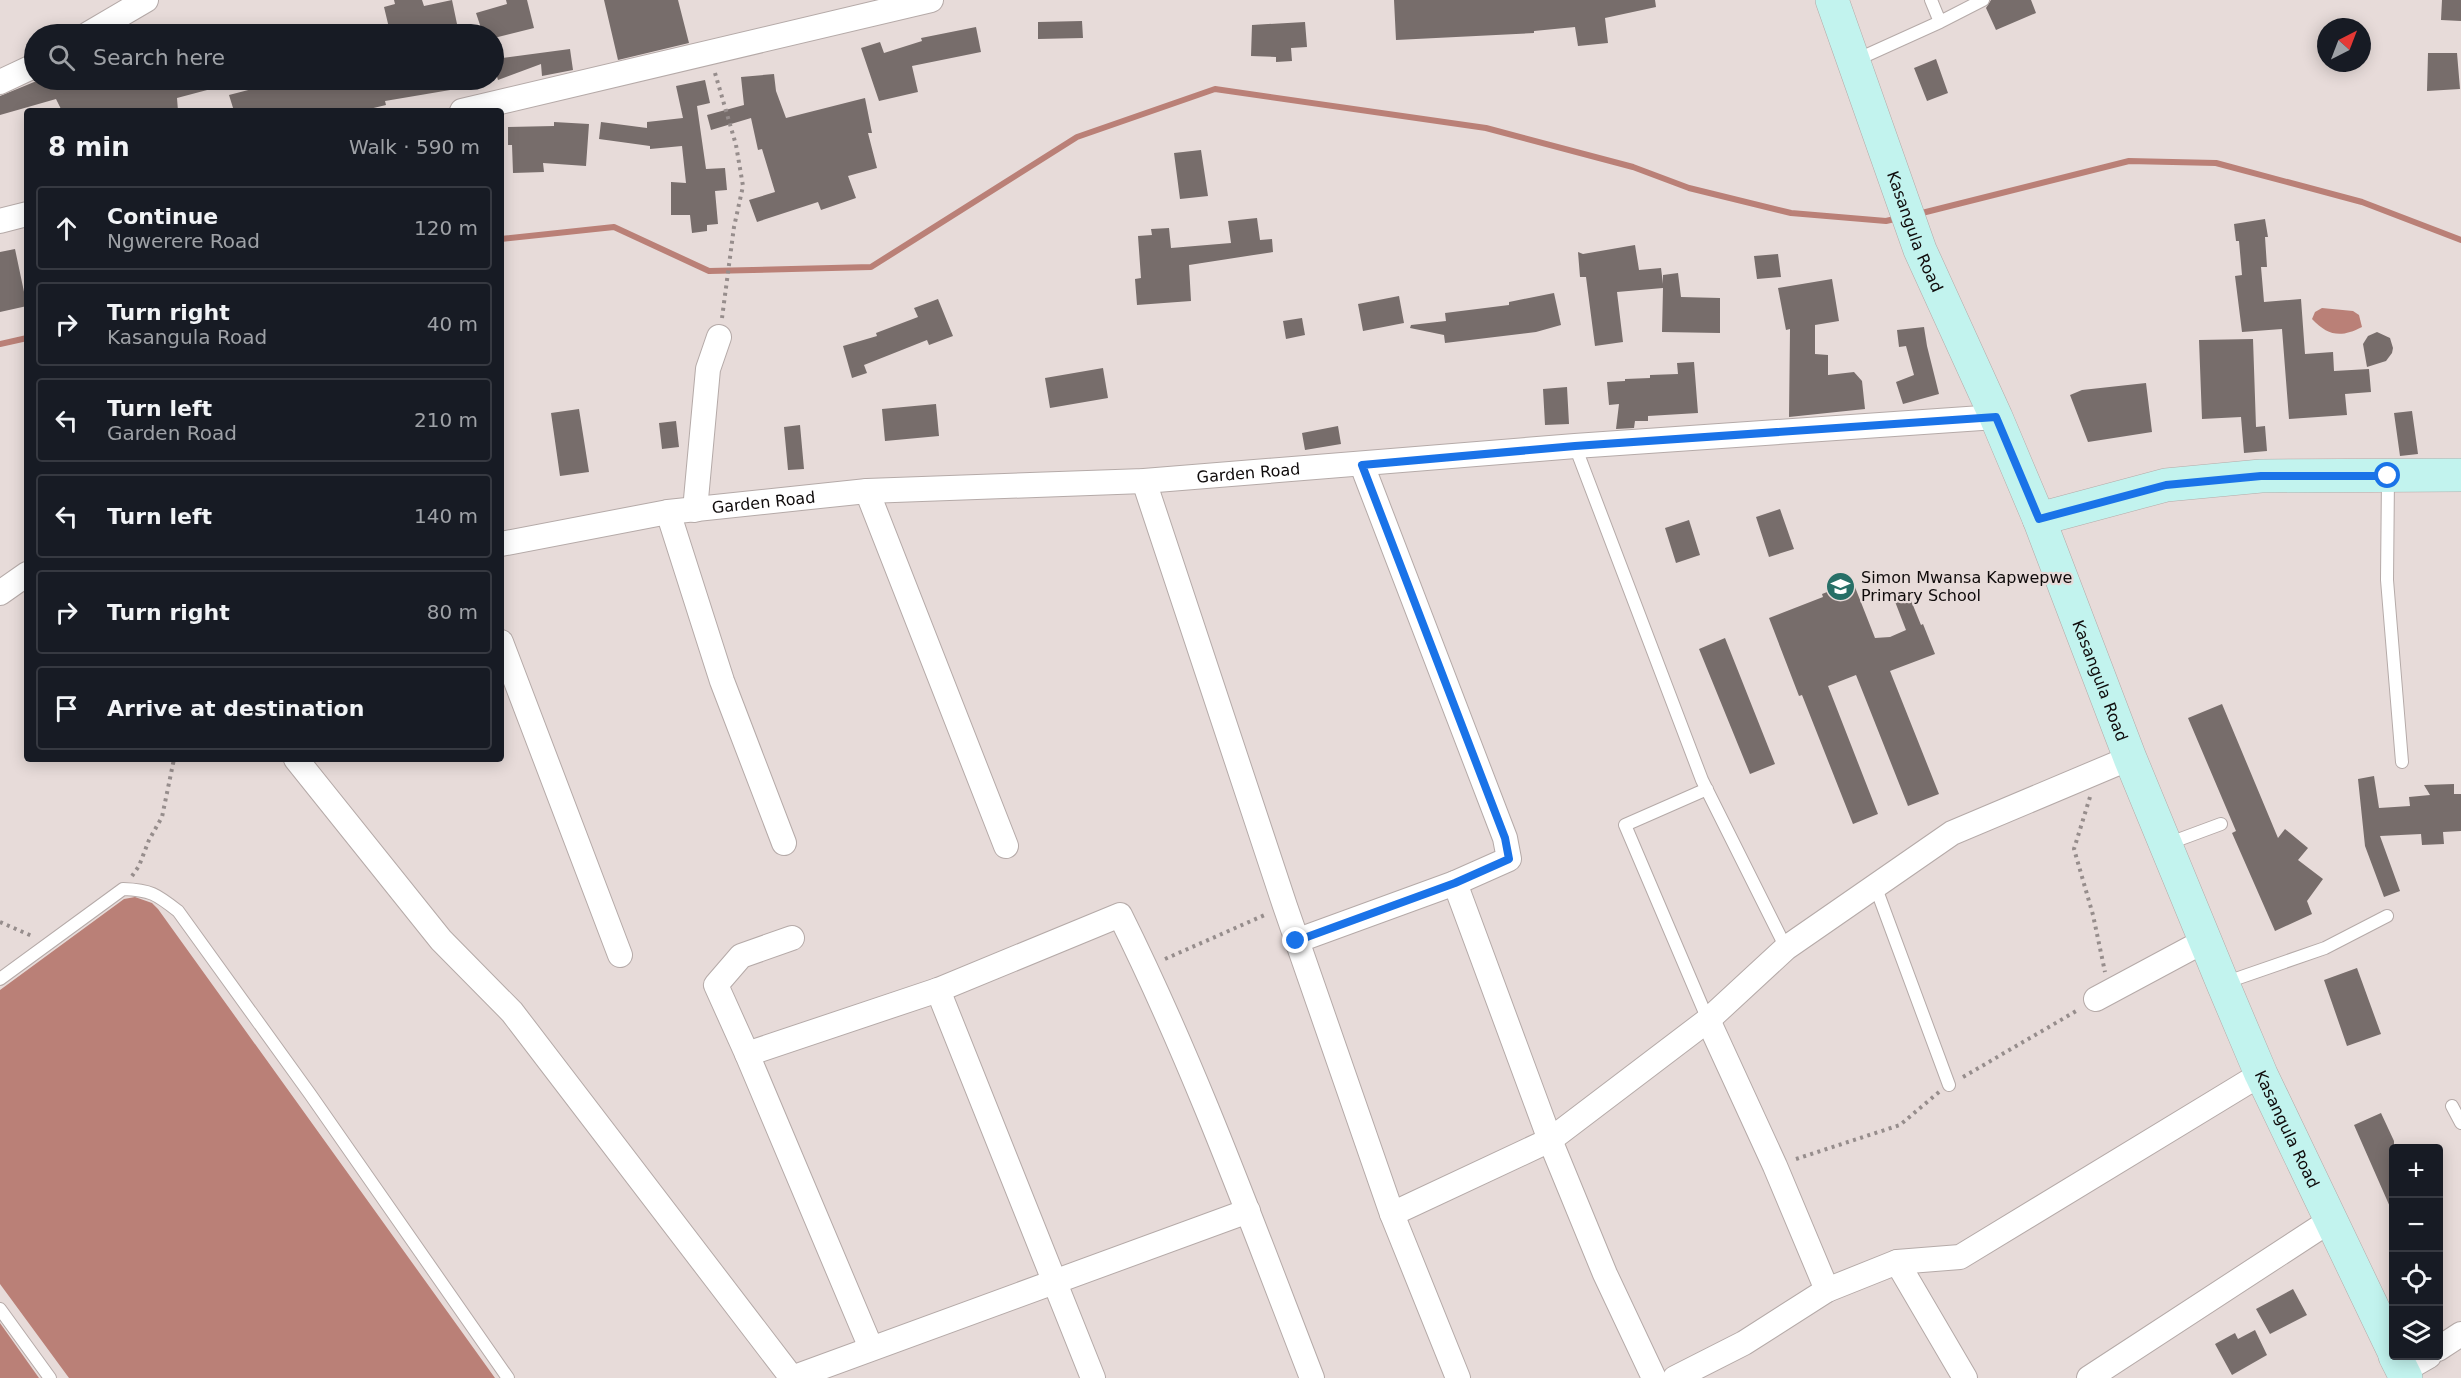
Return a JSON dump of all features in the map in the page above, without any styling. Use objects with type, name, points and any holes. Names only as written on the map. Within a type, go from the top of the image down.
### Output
[{"type":"main road","name":"Kasangula Road","points":[[1832,0],[1920,250],[1996,417],[2039,519],[2130,758],[2223,984],[2261,1074],[2403,1365]]},
{"type":"main road","points":[[2039,519],[2166,485],[2261,476],[2461,475]]},
{"type":"street","points":[[105,24],[146,0]]},
{"type":"street","points":[[475,108],[931,0]]},
{"type":"street","points":[[0,82],[24,71]]},
{"type":"street","points":[[0,221],[24,215]]},
{"type":"street","points":[[695,510],[708,369],[719,338]]},
{"type":"street","name":"Garden Road","points":[[504,543],[668,513],[867,491],[1144,482],[1575,446],[1996,417]]},
{"type":"street","points":[[1296,941],[1455,883],[1509,859],[1505,838],[1362,465]]},
{"type":"street","points":[[1144,482],[1296,941],[1392,1214],[1458,1378]]},
{"type":"street","points":[[867,491],[1006,846]]},
{"type":"street","points":[[668,513],[722,681],[784,843]]},
{"type":"street","points":[[0,593],[24,576]]},
{"type":"street","points":[[504,650],[620,954]]},
{"type":"street","points":[[1392,1214],[1550,1140],[1708,1020],[1786,948],[1876,888],[1952,832],[2130,758]]},
{"type":"street","points":[[298,762],[441,940],[512,1012],[792,1378],[1248,1212]]},
{"type":"street","points":[[1455,883],[1550,1140],[1605,1274],[1654,1378]]},
{"type":"street","points":[[747,1054],[938,990],[1120,915],[1146,968],[1248,1212],[1312,1378]]},
{"type":"street","points":[[792,938],[741,956],[716,985],[871,1348]]},
{"type":"street","points":[[2096,999],[2206,940]]},
{"type":"street","points":[[938,990],[1093,1378]]},
{"type":"street","points":[[1708,1020],[1775,1166],[1827,1290]]},
{"type":"street","points":[[1675,1378],[1744,1343],[1827,1290],[1897,1262],[1960,1257],[2261,1074]]},
{"type":"street","points":[[2089,1378],[2331,1220]]},
{"type":"street","points":[[1897,1262],[1965,1378]]},
{"type":"street","points":[[2443,1346],[2461,1334]]},
{"type":"lane","points":[[1931,0],[1940,22]]},
{"type":"lane","points":[[1855,60],[1983,0]]},
{"type":"lane","points":[[1575,446],[1707,789],[1786,948]]},
{"type":"lane","points":[[2388,476],[2387,580],[2402,762]]},
{"type":"lane","points":[[1707,789],[1625,825],[1708,1020]]},
{"type":"lane","points":[[2166,844],[2221,824]]},
{"type":"lane","points":[[1876,888],[1949,1085]]},
{"type":"lane","points":[[0,979],[123,889],[144,890],[160,897],[178,911],[310,1094],[507,1378]]},
{"type":"lane","points":[[2223,984],[2325,948],[2387,916]]},
{"type":"lane","points":[[2452,1106],[2461,1123]]},
{"type":"lane","points":[[0,1309],[50,1378]]},
{"type":"path","points":[[709,52],[736,145],[743,186],[734,227],[719,338]]},
{"type":"path","points":[[123,889],[140,866],[149,840],[162,817],[173,762]]},
{"type":"path","points":[[1775,1166],[1900,1125],[1949,1085],[2096,999],[2105,974],[2093,915],[2074,849],[2096,772]]},
{"type":"path","points":[[1146,968],[1284,906]]},
{"type":"path","points":[[0,922],[50,942]]},
{"type":"shaded area","points":[[2322,308],[2353,311],[2359,315],[2362,327],[2348,333],[2329,332],[2312,319],[2315,312]]},
{"type":"shaded area","points":[[135,897],[152,903],[158,909],[495,1378],[69,1378],[0,1284],[0,990],[124,899]]},
{"type":"shaded area","points":[[0,1323],[39,1378],[0,1378]]},
{"type":"building","points":[[394,0],[422,0],[424,6],[452,0],[457,24],[388,24],[384,7],[395,4]]},
{"type":"building","points":[[506,0],[527,0],[534,28],[504,36],[504,24],[480,24],[476,13],[507,4]]},
{"type":"building","points":[[604,0],[678,0],[689,43],[618,60]]},
{"type":"building","points":[[1394,0],[1655,0],[1656,7],[1605,18],[1608,43],[1578,46],[1575,27],[1534,31],[1534,33],[1396,40]]},
{"type":"building","points":[[1991,0],[2031,0],[2036,13],[1996,30],[1986,8]]},
{"type":"building","points":[[2442,0],[2461,0],[2461,21],[2441,20]]},
{"type":"building","points":[[1082,21],[1083,38],[1038,39],[1038,22]]},
{"type":"building","points":[[1305,22],[1307,47],[1291,48],[1292,61],[1276,62],[1276,57],[1251,56],[1252,25]]},
{"type":"building","points":[[976,27],[981,52],[912,66],[918,92],[879,101],[861,48],[880,42],[884,53],[922,41],[921,38]]},
{"type":"building","points":[[570,49],[573,70],[542,76],[541,64],[504,78],[504,58]]},
{"type":"building","points":[[2428,53],[2457,53],[2460,89],[2427,91]]},
{"type":"building","points":[[1936,59],[1948,93],[1927,101],[1914,68]]},
{"type":"building","points":[[774,74],[776,91],[786,118],[865,98],[872,133],[868,133],[877,168],[848,176],[856,198],[821,210],[818,202],[757,222],[749,200],[775,192],[762,149],[758,150],[751,118],[711,130],[707,115],[744,105],[741,77]]},
{"type":"building","points":[[705,80],[710,103],[697,106],[706,169],[725,168],[727,190],[715,191],[718,224],[707,225],[707,231],[692,233],[690,215],[671,215],[671,182],[686,183],[682,146],[650,149],[650,146],[599,139],[601,122],[647,128],[647,122],[683,118],[676,86]]},
{"type":"building","points":[[24,86],[24,90],[207,90],[177,98],[178,108],[60,108],[56,99],[0,115],[0,96]]},
{"type":"building","points":[[248,90],[450,90],[385,101],[386,105],[374,108],[233,108],[229,95]]},
{"type":"building","points":[[554,122],[589,124],[586,166],[543,163],[544,172],[513,173],[512,145],[508,145],[508,127],[554,126]]},
{"type":"building","points":[[1201,150],[1208,196],[1180,199],[1174,153]]},
{"type":"building","points":[[1257,218],[1260,240],[1272,239],[1273,252],[1189,265],[1191,301],[1137,305],[1135,279],[1141,278],[1138,236],[1152,235],[1151,229],[1169,228],[1171,248],[1231,243],[1228,221]]},
{"type":"building","points":[[2265,219],[2268,237],[2265,237],[2267,267],[2261,267],[2264,302],[2301,299],[2305,354],[2333,352],[2334,371],[2369,369],[2371,392],[2345,394],[2347,415],[2289,419],[2282,329],[2242,332],[2235,276],[2242,275],[2239,241],[2236,241],[2234,224]]},
{"type":"building","points":[[1635,245],[1639,270],[1661,268],[1663,284],[1663,275],[1678,273],[1681,297],[1720,298],[1720,333],[1662,332],[1663,288],[1617,292],[1623,342],[1595,346],[1586,277],[1580,277],[1578,252],[1583,254]]},
{"type":"building","points":[[15,249],[24,292],[24,307],[0,312],[0,252]]},
{"type":"building","points":[[1778,254],[1781,277],[1757,279],[1754,256]]},
{"type":"building","points":[[1832,279],[1839,321],[1815,325],[1815,354],[1828,355],[1828,375],[1854,372],[1862,381],[1865,409],[1789,417],[1790,329],[1786,330],[1778,288]]},
{"type":"building","points":[[1554,293],[1561,325],[1536,332],[1445,343],[1444,335],[1410,328],[1411,325],[1446,321],[1445,313],[1509,305],[1509,302]]},
{"type":"building","points":[[1399,296],[1404,323],[1363,331],[1358,304]]},
{"type":"building","points":[[938,299],[953,336],[929,345],[927,340],[864,365],[867,373],[852,378],[843,346],[877,336],[876,333],[918,317],[914,308]]},
{"type":"building","points":[[1302,318],[1305,335],[1286,339],[1283,321]]},
{"type":"building","points":[[1924,327],[1939,394],[1903,404],[1896,382],[1914,375],[1906,346],[1899,347],[1897,330]]},
{"type":"building","points":[[2377,332],[2390,338],[2392,353],[2386,361],[2367,367],[2363,344],[2368,336]]},
{"type":"building","points":[[2253,339],[2256,427],[2265,426],[2267,451],[2244,453],[2241,417],[2202,419],[2199,340]]},
{"type":"building","points":[[1694,362],[1698,413],[1648,416],[1648,421],[1635,421],[1634,428],[1616,429],[1619,404],[1609,405],[1607,382],[1650,378],[1650,375],[1678,374],[1677,363]]},
{"type":"building","points":[[1103,368],[1108,398],[1050,408],[1045,378]]},
{"type":"building","points":[[2146,383],[2152,432],[2088,442],[2070,395],[2082,390]]},
{"type":"building","points":[[1567,387],[1569,424],[1545,425],[1543,389]]},
{"type":"building","points":[[936,404],[939,436],[885,441],[882,409]]},
{"type":"building","points":[[579,409],[589,472],[560,476],[551,413]]},
{"type":"building","points":[[2412,411],[2418,454],[2400,456],[2394,413]]},
{"type":"building","points":[[676,421],[679,447],[662,449],[659,423]]},
{"type":"building","points":[[800,425],[804,469],[788,470],[784,427]]},
{"type":"building","points":[[1338,426],[1341,444],[1305,450],[1302,433]]},
{"type":"building","points":[[1780,509],[1794,549],[1769,557],[1756,517]]},
{"type":"building","points":[[1689,520],[1700,555],[1676,563],[1665,528]]},
{"type":"building","points":[[1853,582],[1875,638],[1890,637],[1906,630],[1894,599],[1908,593],[1921,625],[1923,624],[1935,654],[1890,671],[1939,794],[1908,806],[1856,675],[1828,686],[1878,814],[1853,824],[1769,618],[1823,597],[1822,594]]},
{"type":"building","points":[[1725,638],[1775,764],[1750,774],[1699,649]]},
{"type":"building","points":[[2222,704],[2278,838],[2285,829],[2308,848],[2298,860],[2323,879],[2307,901],[2312,914],[2275,931],[2232,833],[2236,831],[2188,718]]},
{"type":"building","points":[[2374,776],[2379,808],[2410,806],[2409,797],[2430,795],[2424,785],[2454,784],[2454,794],[2461,794],[2461,831],[2443,832],[2444,844],[2422,845],[2421,834],[2380,836],[2400,891],[2384,897],[2365,846],[2358,779]]},
{"type":"building","points":[[2357,968],[2381,1034],[2347,1046],[2324,980]]},
{"type":"building","points":[[2381,1113],[2394,1141],[2394,1144],[2389,1144],[2389,1205],[2354,1125]]},
{"type":"building","points":[[2293,1289],[2307,1315],[2270,1334],[2256,1309]]},
{"type":"building","points":[[2255,1330],[2267,1355],[2232,1375],[2215,1344],[2235,1333],[2238,1339]]},
{"type":"waterway","points":[[504,239],[614,227],[709,271],[871,267],[1077,137],[1215,89],[1486,128],[1633,167],[1689,188],[1791,213],[1886,221],[1899,218]]},
{"type":"waterway","points":[[1918,214],[2129,161],[2216,163],[2362,202],[2461,240]]},
{"type":"waterway","points":[[0,344],[24,339]]},
{"type":"place","name":"Simon Mwansa Kapwepwe Primary School","points":[[1840,586]]},
{"type":"route","points":[[1296,941],[1455,883],[1509,859],[1505,838],[1362,465],[1575,446],[1996,417],[2039,519],[2166,485],[2261,476],[2388,476]]}]
